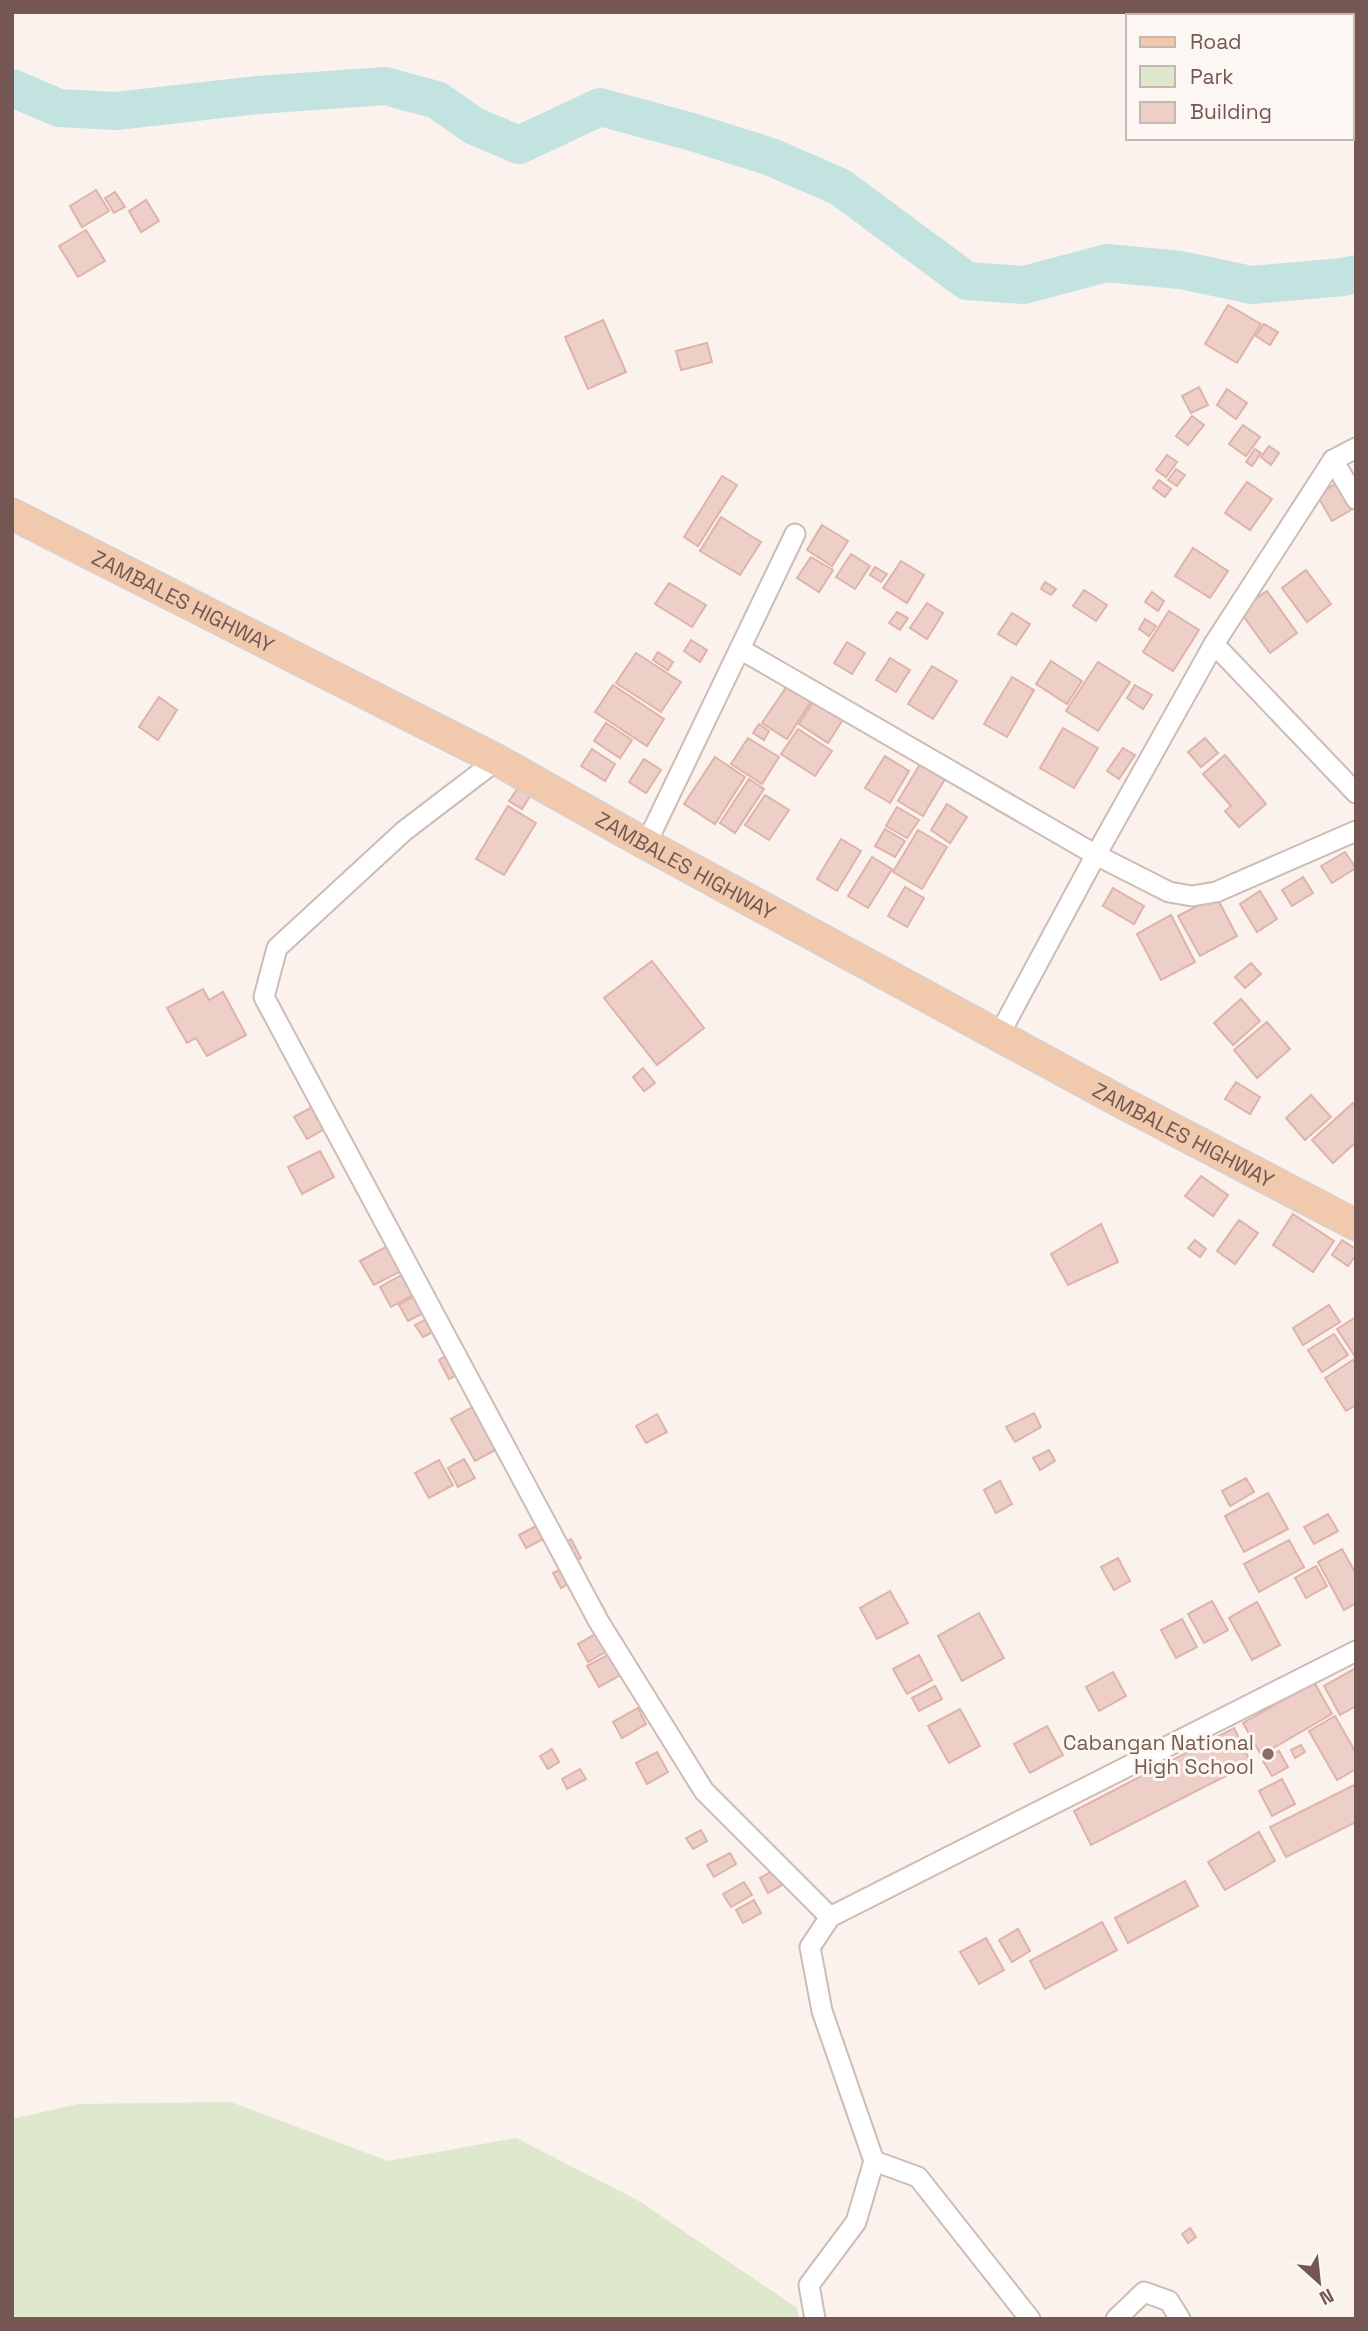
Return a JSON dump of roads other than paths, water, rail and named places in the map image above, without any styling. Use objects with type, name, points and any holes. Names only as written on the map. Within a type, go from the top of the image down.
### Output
[{"type":"main road","name":"ZAMBALES HIGHWAY","points":[[12,514],[497,760],[1119,1101],[1356,1225]]},
{"type":"street","points":[[999,1035],[1214,643],[1333,460],[1356,447]]},
{"type":"street","points":[[1333,460],[1356,499]]},
{"type":"street","points":[[646,844],[795,534]]},
{"type":"street","points":[[1214,643],[1356,793]]},
{"type":"street","points":[[740,649],[1096,855],[1169,891],[1192,896],[1216,892],[1356,831]]},
{"type":"street","points":[[497,760],[404,831],[277,948],[264,997],[599,1622],[704,1791],[830,1917]]},
{"type":"street","points":[[815,2319],[808,2285],[856,2222],[874,2161],[822,2011],[810,1947],[830,1917],[1356,1651]]},
{"type":"street","points":[[874,2161],[918,2177],[1030,2319]]},
{"type":"street","points":[[1116,2319],[1144,2292],[1169,2301],[1180,2319]]},
{"type":"waterway","points":[[12,88],[59,108],[116,111],[258,95],[385,86],[437,100],[474,126],[519,145],[600,107],[771,157],[840,187],[967,281],[1024,285],[1107,263],[1180,270],[1252,285],[1356,274]]},
{"type":"place","name":"Cabangan National High School","points":[[1268,1754]]}]
